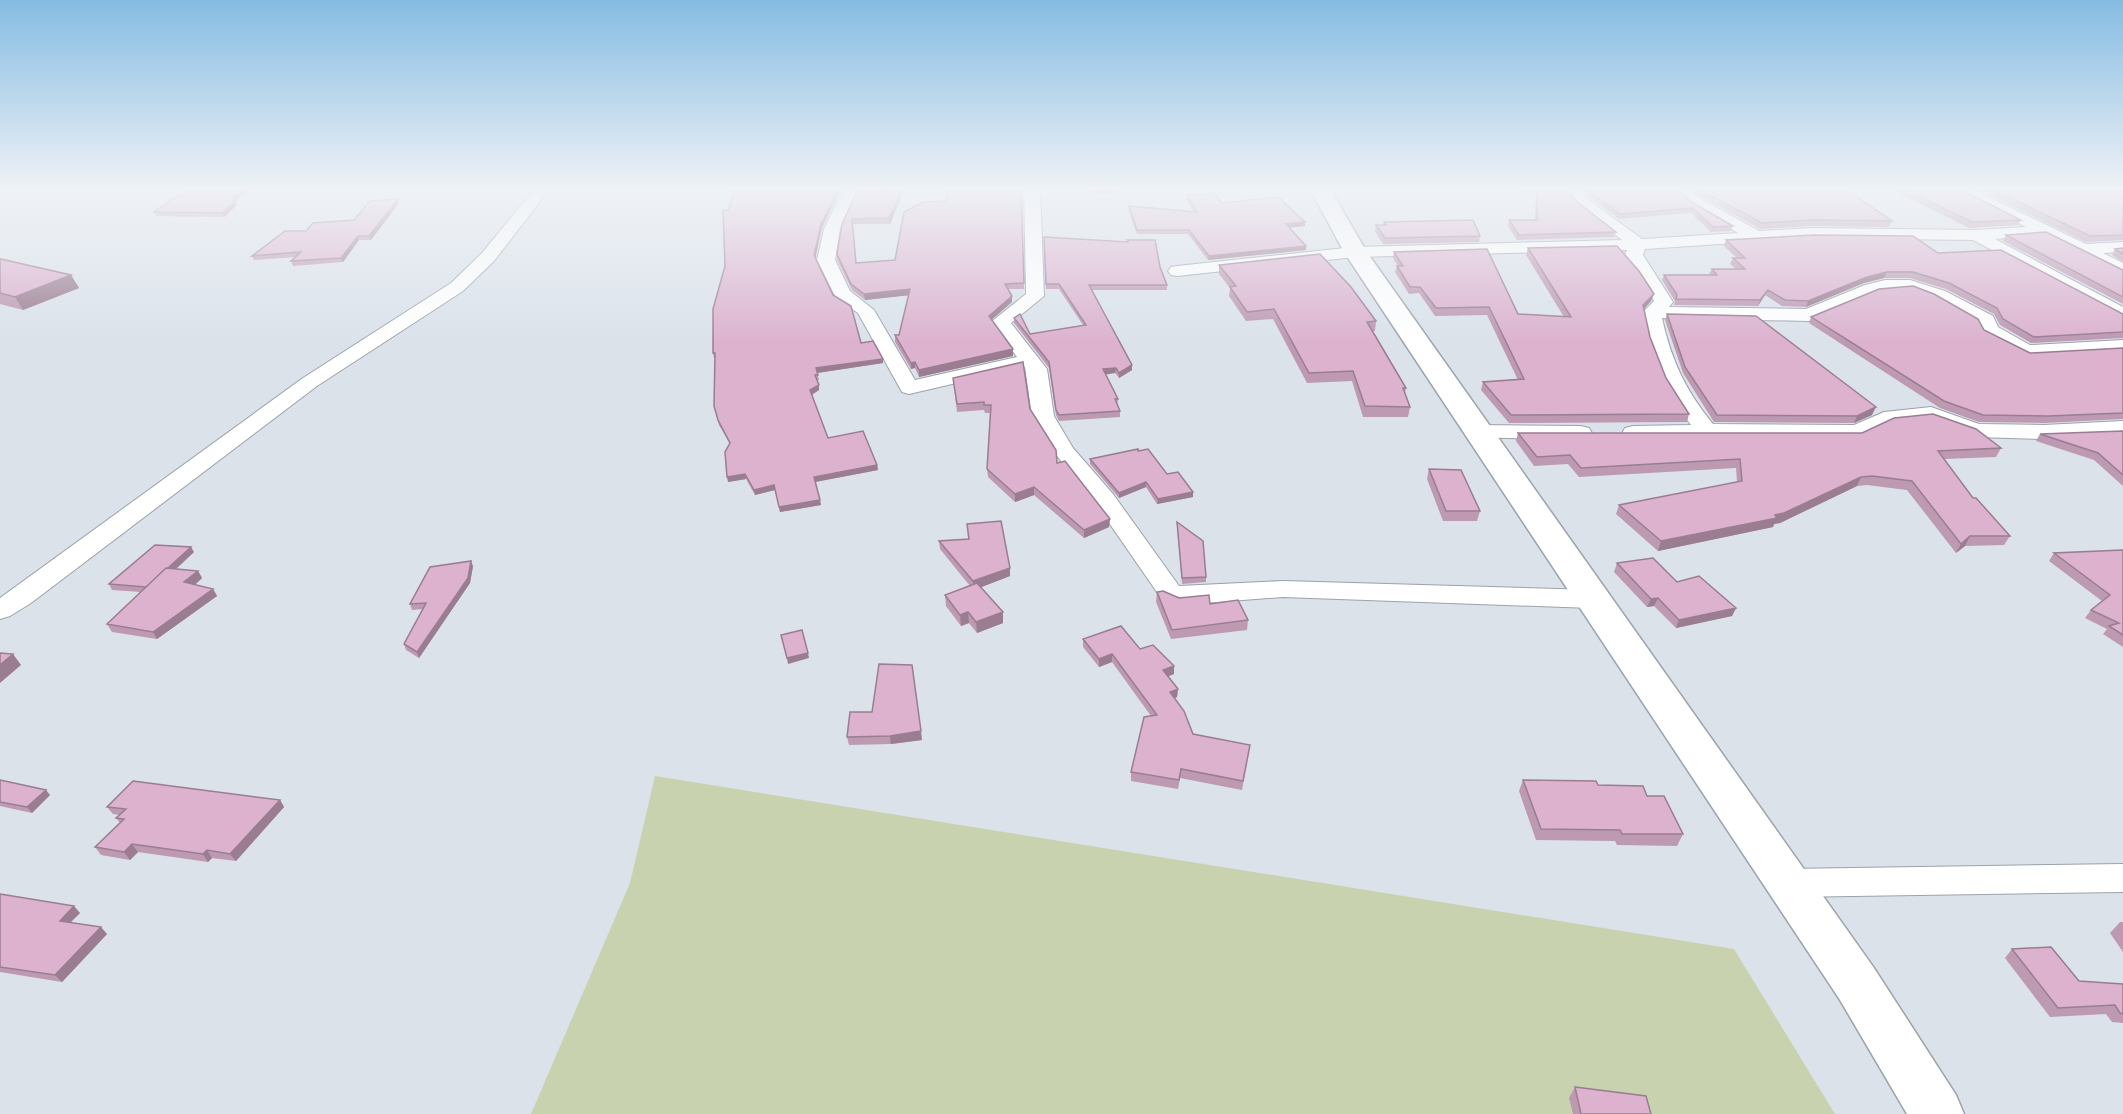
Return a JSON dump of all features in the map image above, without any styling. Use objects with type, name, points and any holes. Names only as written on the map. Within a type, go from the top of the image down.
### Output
[{"type":"main road","points":[[1348,239],[1591,599],[1857,984],[1937,1114]]},
{"type":"street","points":[[0,610],[22,597],[310,382],[457,287],[503,239]]},
{"type":"street","points":[[830,239],[826,260],[842,294],[865,310],[909,388],[1031,360]]},
{"type":"street","points":[[1033,239],[1035,296],[1000,322],[1037,369],[1043,416],[1064,450],[1106,499],[1170,592],[1178,596],[1283,589],[1591,599]]},
{"type":"street","points":[[1631,239],[1638,244]]},
{"type":"street","points":[[1177,271],[1355,252],[1570,248],[1711,239]]},
{"type":"street","points":[[1985,239],[2123,314]]},
{"type":"street","points":[[2064,239],[2123,270]]},
{"type":"street","points":[[1638,244],[1634,255],[1664,302],[1652,312]]},
{"type":"street","points":[[2084,249],[2123,247]]},
{"type":"street","points":[[1652,312],[1809,315],[1830,304],[1874,288],[1908,285],[1923,288],[1986,320],[1989,330],[2027,351],[2086,346],[2123,346]]},
{"type":"street","points":[[1652,312],[1658,344],[1681,398],[1707,431]]},
{"type":"street","points":[[1618,433],[1858,432],[1884,418],[1931,413],[1976,430],[2044,432],[2123,428]]},
{"type":"street","points":[[1477,432],[1595,433]]},
{"type":"street","points":[[1787,883],[2123,878]]},
{"type":"green space","points":[[655,776],[1734,949],[1835,1114],[531,1114],[630,883]]},
{"type":"building","points":[[274,239],[356,239],[341,258],[291,261],[301,252],[252,256]]},
{"type":"building","points":[[724,239],[818,239],[814,255],[833,295],[851,306],[861,343],[873,341],[883,359],[816,368],[818,375],[815,375],[819,385],[810,390],[828,438],[863,431],[877,465],[814,477],[820,500],[779,507],[774,485],[754,490],[745,474],[727,477],[725,452],[730,443],[718,420],[714,406],[715,353],[713,353],[713,309],[725,266]]},
{"type":"building","points":[[840,239],[854,239],[856,263],[895,260],[899,239],[1023,239],[1024,283],[1005,284],[1012,296],[989,316],[1013,349],[919,370],[915,362],[911,363],[895,335],[899,335],[910,289],[864,294],[851,284],[837,254]]},
{"type":"building","points":[[1044,239],[1128,242],[1127,240],[1155,240],[1160,267],[1167,285],[1089,285],[1132,365],[1119,373],[1116,368],[1103,369],[1118,399],[1115,399],[1120,411],[1059,415],[1056,410],[1049,362],[1014,318],[1020,314],[1030,334],[1086,325],[1059,284],[1046,284]]},
{"type":"building","points":[[1196,239],[1300,239],[1306,246],[1209,256]]},
{"type":"building","points":[[1917,239],[1938,253],[2001,250],[2123,314],[2123,332],[2034,337],[2003,319],[1997,308],[1949,283],[1913,272],[1887,272],[1867,277],[1808,301],[1785,300],[1768,290],[1760,300],[1676,299],[1677,295],[1664,275],[1717,275],[1712,269],[1745,269],[1733,258],[1745,258],[1726,240]]},
{"type":"building","points":[[2014,239],[2060,239],[2123,270],[2123,297]]},
{"type":"building","points":[[1617,246],[1639,271],[1654,294],[1643,305],[1650,337],[1666,378],[1689,414],[1511,415],[1483,382],[1524,379],[1489,307],[1436,308],[1420,287],[1410,287],[1397,266],[1403,266],[1394,252],[1487,249],[1518,314],[1571,317],[1528,248]]},
{"type":"building","points":[[2123,248],[2123,254],[2115,249]]},
{"type":"building","points":[[1320,254],[1351,287],[1376,321],[1367,322],[1406,388],[1403,388],[1410,407],[1365,406],[1353,371],[1309,373],[1274,309],[1247,312],[1230,287],[1236,286],[1219,265]]},
{"type":"building","points":[[0,259],[71,275],[15,297],[0,293]]},
{"type":"building","points":[[1913,286],[1934,294],[1978,319],[1984,330],[2030,353],[2123,348],[2123,413],[2048,416],[1983,415],[1944,401],[1811,317],[1879,289]]},
{"type":"building","points":[[1667,314],[1756,316],[1876,407],[1857,416],[1717,415],[1685,367]]},
{"type":"building","points":[[1023,362],[1030,409],[1056,450],[1057,463],[1065,461],[1110,519],[1084,530],[1034,487],[1015,494],[987,469],[991,405],[984,405],[984,402],[957,404],[953,378]]},
{"type":"building","points":[[1933,414],[1976,429],[2001,448],[1938,451],[1973,498],[1976,498],[2010,536],[1970,536],[1961,544],[1912,481],[1872,476],[1861,477],[1784,513],[1775,515],[1777,518],[1661,541],[1619,505],[1742,481],[1740,459],[1581,468],[1570,455],[1537,457],[1518,433],[1862,433],[1894,418]]},
{"type":"building","points":[[2123,431],[2123,475],[2098,453],[2040,434]]},
{"type":"building","points":[[1138,449],[1138,451],[1148,449],[1167,474],[1178,472],[1193,492],[1158,499],[1146,482],[1119,493],[1090,459]]},
{"type":"building","points":[[1429,469],[1461,470],[1480,511],[1446,511]]},
{"type":"building","points":[[1001,521],[1010,568],[973,581],[939,541],[969,539],[967,524]]},
{"type":"building","points":[[1177,522],[1203,541],[1206,577],[1182,578]]},
{"type":"building","points":[[155,545],[191,547],[146,587],[109,584]]},
{"type":"building","points":[[2123,550],[2123,635],[2109,626],[2119,623],[2091,610],[2110,595],[2054,553]]},
{"type":"building","points":[[1653,558],[1677,582],[1699,576],[1736,608],[1679,620],[1658,598],[1651,599],[1617,563]]},
{"type":"building","points":[[471,561],[468,578],[417,652],[404,644],[426,603],[410,604],[430,567]]},
{"type":"building","points":[[166,568],[198,571],[184,582],[213,589],[153,632],[107,624]]},
{"type":"building","points":[[977,583],[1003,612],[976,622],[968,612],[960,615],[945,595]]},
{"type":"building","points":[[1163,591],[1179,598],[1209,595],[1210,604],[1238,600],[1248,620],[1172,630],[1157,592]]},
{"type":"building","points":[[1121,626],[1140,649],[1153,645],[1174,666],[1163,670],[1178,689],[1170,692],[1184,711],[1193,734],[1250,745],[1243,781],[1181,769],[1179,780],[1131,772],[1144,717],[1157,715],[1112,654],[1099,659],[1083,639]]},
{"type":"building","points":[[802,630],[808,653],[787,658],[781,635]]},
{"type":"building","points":[[0,653],[13,654],[0,665]]},
{"type":"building","points":[[879,664],[912,665],[921,731],[890,736],[847,737],[850,712],[872,712]]},
{"type":"building","points":[[0,780],[46,790],[27,807],[0,802]]},
{"type":"building","points":[[1523,780],[1596,781],[1598,785],[1643,786],[1647,796],[1664,796],[1683,834],[1622,834],[1620,830],[1541,829]]},
{"type":"building","points":[[133,781],[280,800],[230,854],[207,850],[203,854],[132,844],[124,852],[95,847],[124,819],[116,818],[126,809],[107,807]]},
{"type":"building","points":[[0,894],[74,906],[60,921],[101,927],[55,975],[0,967]]},
{"type":"building","points":[[2051,947],[2079,981],[2123,984],[2123,1014],[2115,1005],[2058,1008],[2012,949]]},
{"type":"building","points":[[1575,1087],[1646,1096],[1651,1114],[1581,1114]]}]
